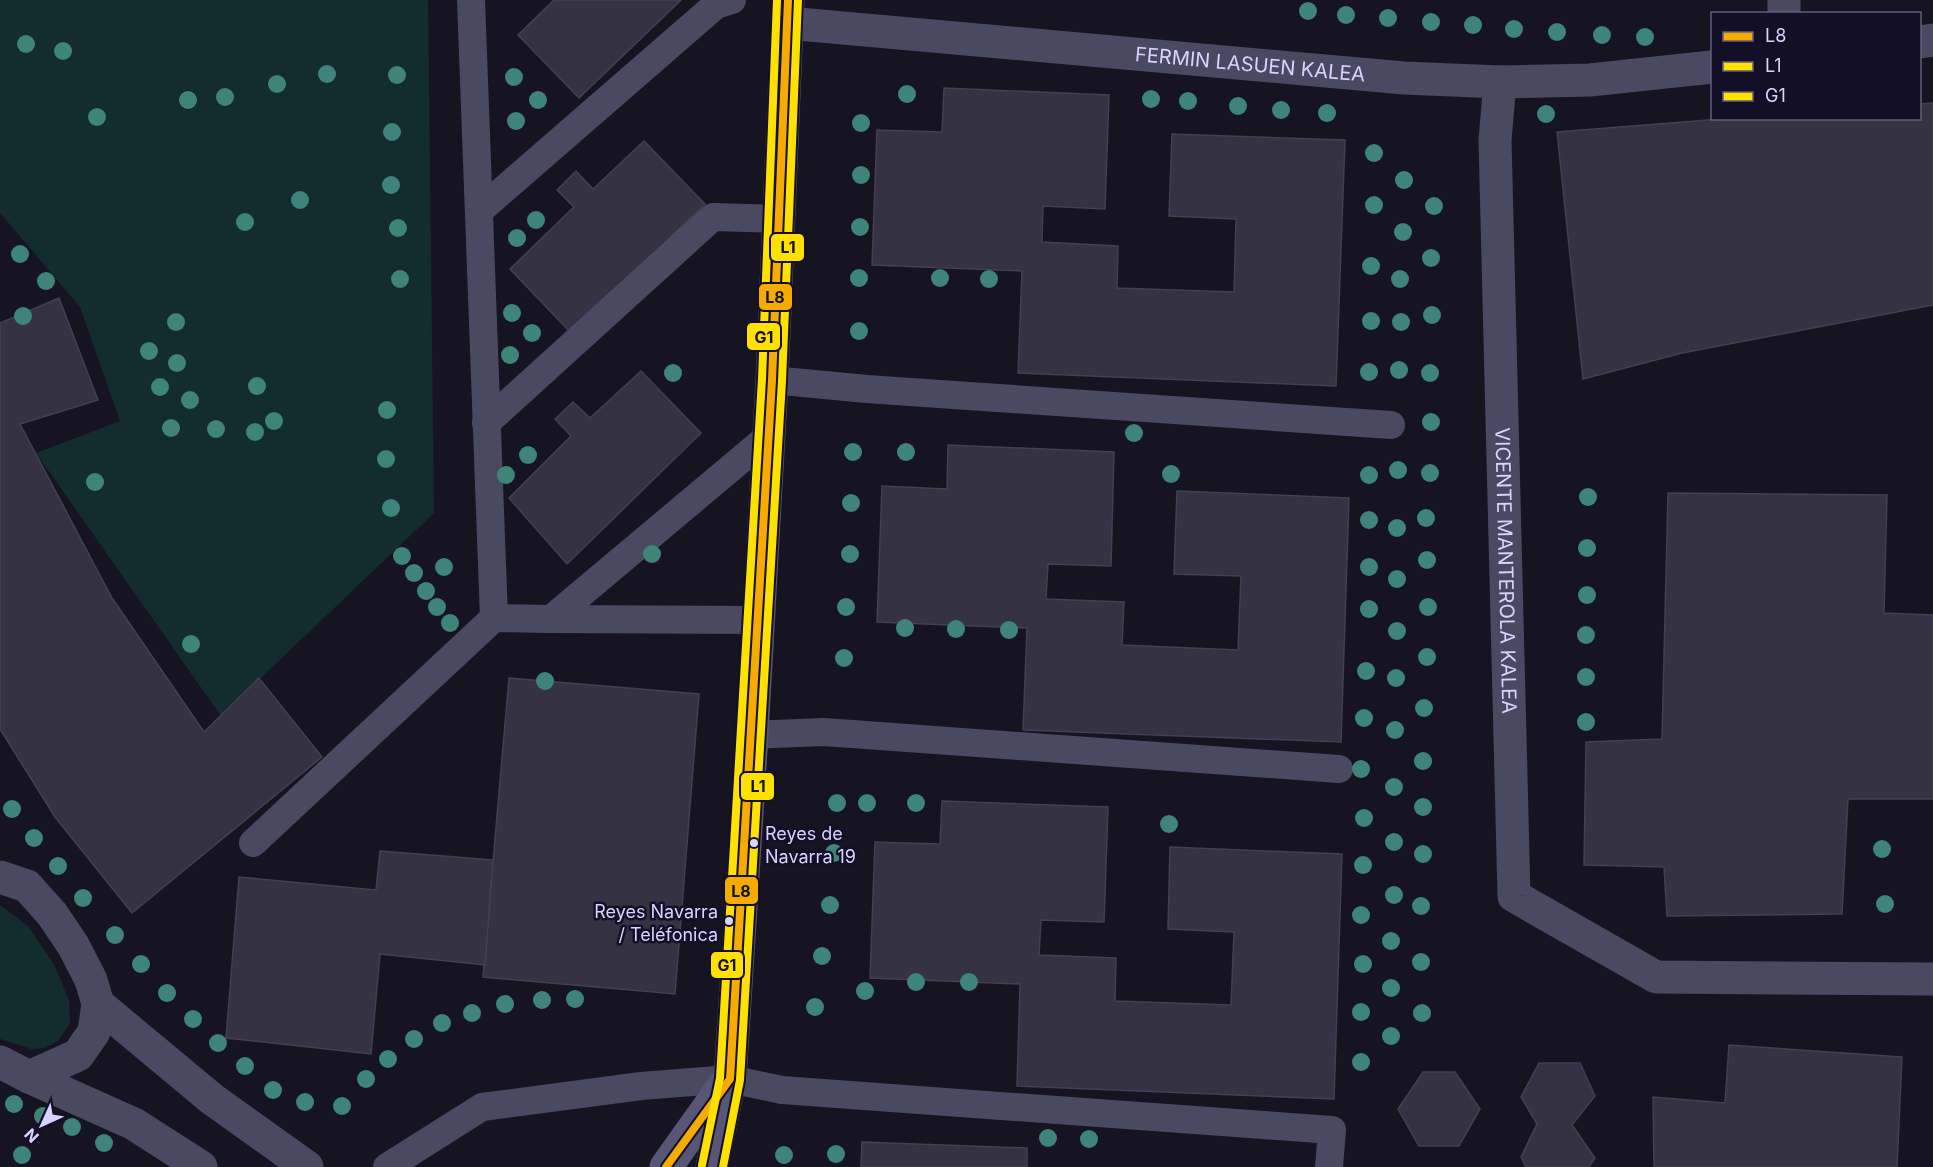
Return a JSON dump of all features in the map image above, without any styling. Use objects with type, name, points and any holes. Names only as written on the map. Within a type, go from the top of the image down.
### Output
[{"type":"street","name":"FERMIN LASUEN KALEA","points":[[788,11],[1404,78],[1500,82],[1590,80],[1711,67]]},
{"type":"street","points":[[712,1167],[730,1078],[759,620],[788,11]]},
{"type":"street","name":"VICENTE MANTEROLA KALEA","points":[[1500,82],[1496,140],[1514,896],[1656,977],[1933,979]]},
{"type":"street","points":[[0,853],[13,882],[52,914],[73,945],[91,980],[98,1004],[94,1032],[78,1055],[29,1077]]},
{"type":"street","points":[[98,1004],[212,1099],[307,1167]]},
{"type":"street","points":[[0,1062],[134,1124],[201,1167]]},
{"type":"street","points":[[666,1167],[730,1078]]},
{"type":"lane","points":[[479,211],[716,5],[732,0]]},
{"type":"lane","points":[[472,1],[494,618]]},
{"type":"lane","points":[[486,423],[713,217],[779,219]]},
{"type":"lane","points":[[772,380],[1391,424]]},
{"type":"lane","points":[[551,619],[769,436]]},
{"type":"lane","points":[[253,843],[494,618],[759,620]]},
{"type":"lane","points":[[752,735],[842,734],[1339,769]]},
{"type":"lane","points":[[387,1167],[482,1107],[641,1086],[730,1078],[782,1090],[1332,1130],[1329,1167]]},
{"type":"green space","points":[[0,0],[428,0],[434,513],[221,716],[36,453],[120,421],[80,307],[0,213]]},
{"type":"green space","points":[[0,905],[28,926],[55,966],[69,1000],[70,1023],[58,1041],[45,1048],[31,1049],[0,1039]]},
{"type":"building","points":[[554,0],[681,0],[579,98],[518,35]]},
{"type":"building","points":[[944,88],[1109,95],[1105,209],[1043,206],[1042,242],[1118,246],[1117,288],[1234,292],[1236,219],[1169,216],[1172,134],[1345,140],[1336,386],[1018,373],[1022,271],[872,265],[877,130],[942,132]]},
{"type":"building","points":[[1933,103],[1933,305],[1682,353],[1583,379],[1557,132],[1711,120],[1921,120],[1921,104]]},
{"type":"building","points":[[644,141],[705,204],[571,333],[510,269],[574,207],[557,190],[576,171],[593,189]]},
{"type":"building","points":[[59,298],[98,400],[20,424],[112,598],[204,732],[259,678],[322,757],[132,913],[55,817],[0,729],[0,323]]},
{"type":"building","points":[[641,371],[701,433],[567,564],[509,498],[571,436],[555,419],[573,402],[590,418]]},
{"type":"building","points":[[948,445],[1114,452],[1111,566],[1048,564],[1046,599],[1124,602],[1122,645],[1238,650],[1241,576],[1174,574],[1177,491],[1349,498],[1341,742],[1023,730],[1027,628],[877,622],[882,486],[947,489]]},
{"type":"building","points":[[1668,493],[1887,495],[1884,613],[1933,615],[1933,799],[1848,799],[1842,914],[1667,916],[1664,867],[1584,865],[1586,742],[1662,739]]},
{"type":"building","points":[[509,678],[699,694],[675,994],[483,977]]},
{"type":"building","points":[[942,801],[1108,807],[1104,922],[1041,920],[1039,955],[1116,958],[1115,1001],[1231,1005],[1234,932],[1168,929],[1170,847],[1342,854],[1334,1099],[1017,1086],[1020,984],[870,978],[875,842],[940,844]]},
{"type":"building","points":[[380,851],[493,860],[485,965],[380,954],[371,1054],[226,1038],[239,877],[376,890]]},
{"type":"building","points":[[1729,1045],[1902,1057],[1897,1167],[1654,1167],[1653,1097],[1725,1103]]},
{"type":"building","points":[[1539,1063],[1580,1063],[1595,1096],[1572,1125],[1595,1158],[1589,1167],[1526,1167],[1521,1157],[1537,1124],[1521,1097]]},
{"type":"building","points":[[1423,1072],[1455,1072],[1480,1109],[1459,1146],[1419,1146],[1398,1109]]},
{"type":"building","points":[[862,1142],[1027,1148],[1027,1167],[861,1167]]},
{"type":"transit line","name":"G1","points":[[702,1165],[720,1078],[762,379],[777,0]]},
{"type":"transit line","name":"L8","points":[[666,1167],[730,1079],[772,380],[788,0]]},
{"type":"transit line","name":"L1","points":[[723,1167],[740,1080],[782,381],[798,0]]},
{"type":"place","name":"Reyes de Navarra 19","points":[[754,843]]},
{"type":"place","name":"Reyes Navarra / Teléfonica","points":[[729,921]]}]
